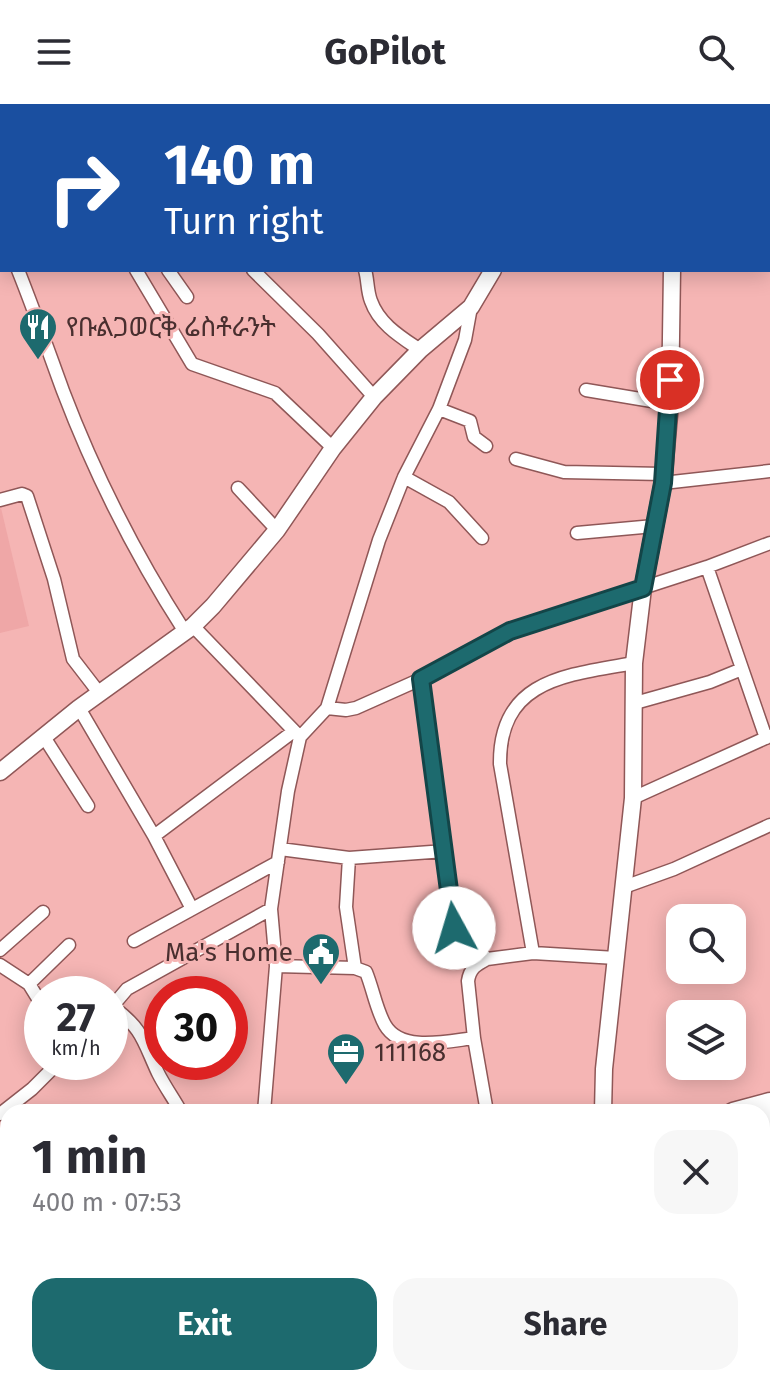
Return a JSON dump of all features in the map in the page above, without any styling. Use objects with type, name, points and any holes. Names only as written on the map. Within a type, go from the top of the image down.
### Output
[{"type":"street","points":[[19,272],[64,393],[128,538],[189,629],[297,734]]},
{"type":"street","points":[[137,272],[192,364],[275,393],[333,448]]},
{"type":"street","points":[[169,272],[187,297]]},
{"type":"street","points":[[255,272],[318,334],[374,397]]},
{"type":"street","points":[[368,272],[370,299],[376,312],[387,326],[420,350]]},
{"type":"street","points":[[0,772],[79,708],[189,629],[236,580],[277,530],[333,448],[374,397],[420,350],[471,307],[492,272]]},
{"type":"street","points":[[603,1104],[604,1069],[633,798],[634,663],[643,588],[663,478],[670,404],[672,272]]},
{"type":"street","points":[[154,836],[297,734],[327,708],[379,540],[404,477],[439,409],[465,340],[471,307]]},
{"type":"street","points":[[586,390],[670,404]]},
{"type":"street","points":[[439,409],[470,421],[474,437],[486,446]]},
{"type":"street","points":[[516,459],[564,472],[663,478],[770,471]]},
{"type":"street","points":[[404,477],[440,495],[482,538]]},
{"type":"street","points":[[238,488],[277,530]]},
{"type":"street","points":[[0,500],[22,494],[27,496],[54,579],[73,659],[100,694]]},
{"type":"street","points":[[577,533],[654,526]]},
{"type":"street","points":[[327,708],[356,708],[421,679],[510,631],[707,567],[770,543]]},
{"type":"street","points":[[633,798],[768,737],[707,567]]},
{"type":"street","points":[[533,953],[500,764],[500,744],[506,720],[516,704],[529,692],[560,678],[634,663]]},
{"type":"street","points":[[635,703],[710,682],[742,669]]},
{"type":"street","points":[[421,679],[454,928],[461,939],[478,949],[487,959]]},
{"type":"street","points":[[79,708],[154,836],[192,909]]},
{"type":"street","points":[[264,1104],[276,966],[271,909],[297,734]]},
{"type":"street","points":[[44,737],[88,806]]},
{"type":"street","points":[[624,887],[674,869],[770,825]]},
{"type":"street","points":[[134,941],[279,855],[349,858],[445,851]]},
{"type":"street","points":[[349,858],[346,907],[355,968]]},
{"type":"street","points":[[128,988],[271,909]]},
{"type":"street","points":[[0,950],[43,912]]},
{"type":"street","points":[[37,976],[69,945]]},
{"type":"street","points":[[486,1104],[468,981],[476,965],[487,959],[533,953],[616,958]]},
{"type":"street","points":[[0,965],[24,981]]},
{"type":"street","points":[[276,966],[355,968],[366,972],[387,1028],[394,1035],[422,1043],[474,1038]]},
{"type":"street","points":[[128,1018],[143,1035],[159,1076],[176,1104]]},
{"type":"street","points":[[13,1104],[41,1080]]},
{"type":"shaded area","points":[[0,509],[29,626],[0,633]]},
{"type":"place","name":"የቡልጋወርቅ ሬስቶራንት","points":[[38,361]]},
{"type":"place","name":"Ma's Home","points":[[321,986]]},
{"type":"place","name":"111168","points":[[346,1086]]},
{"type":"route","points":[[454,928],[421,679],[510,631],[643,588],[663,483],[670,380]]}]
